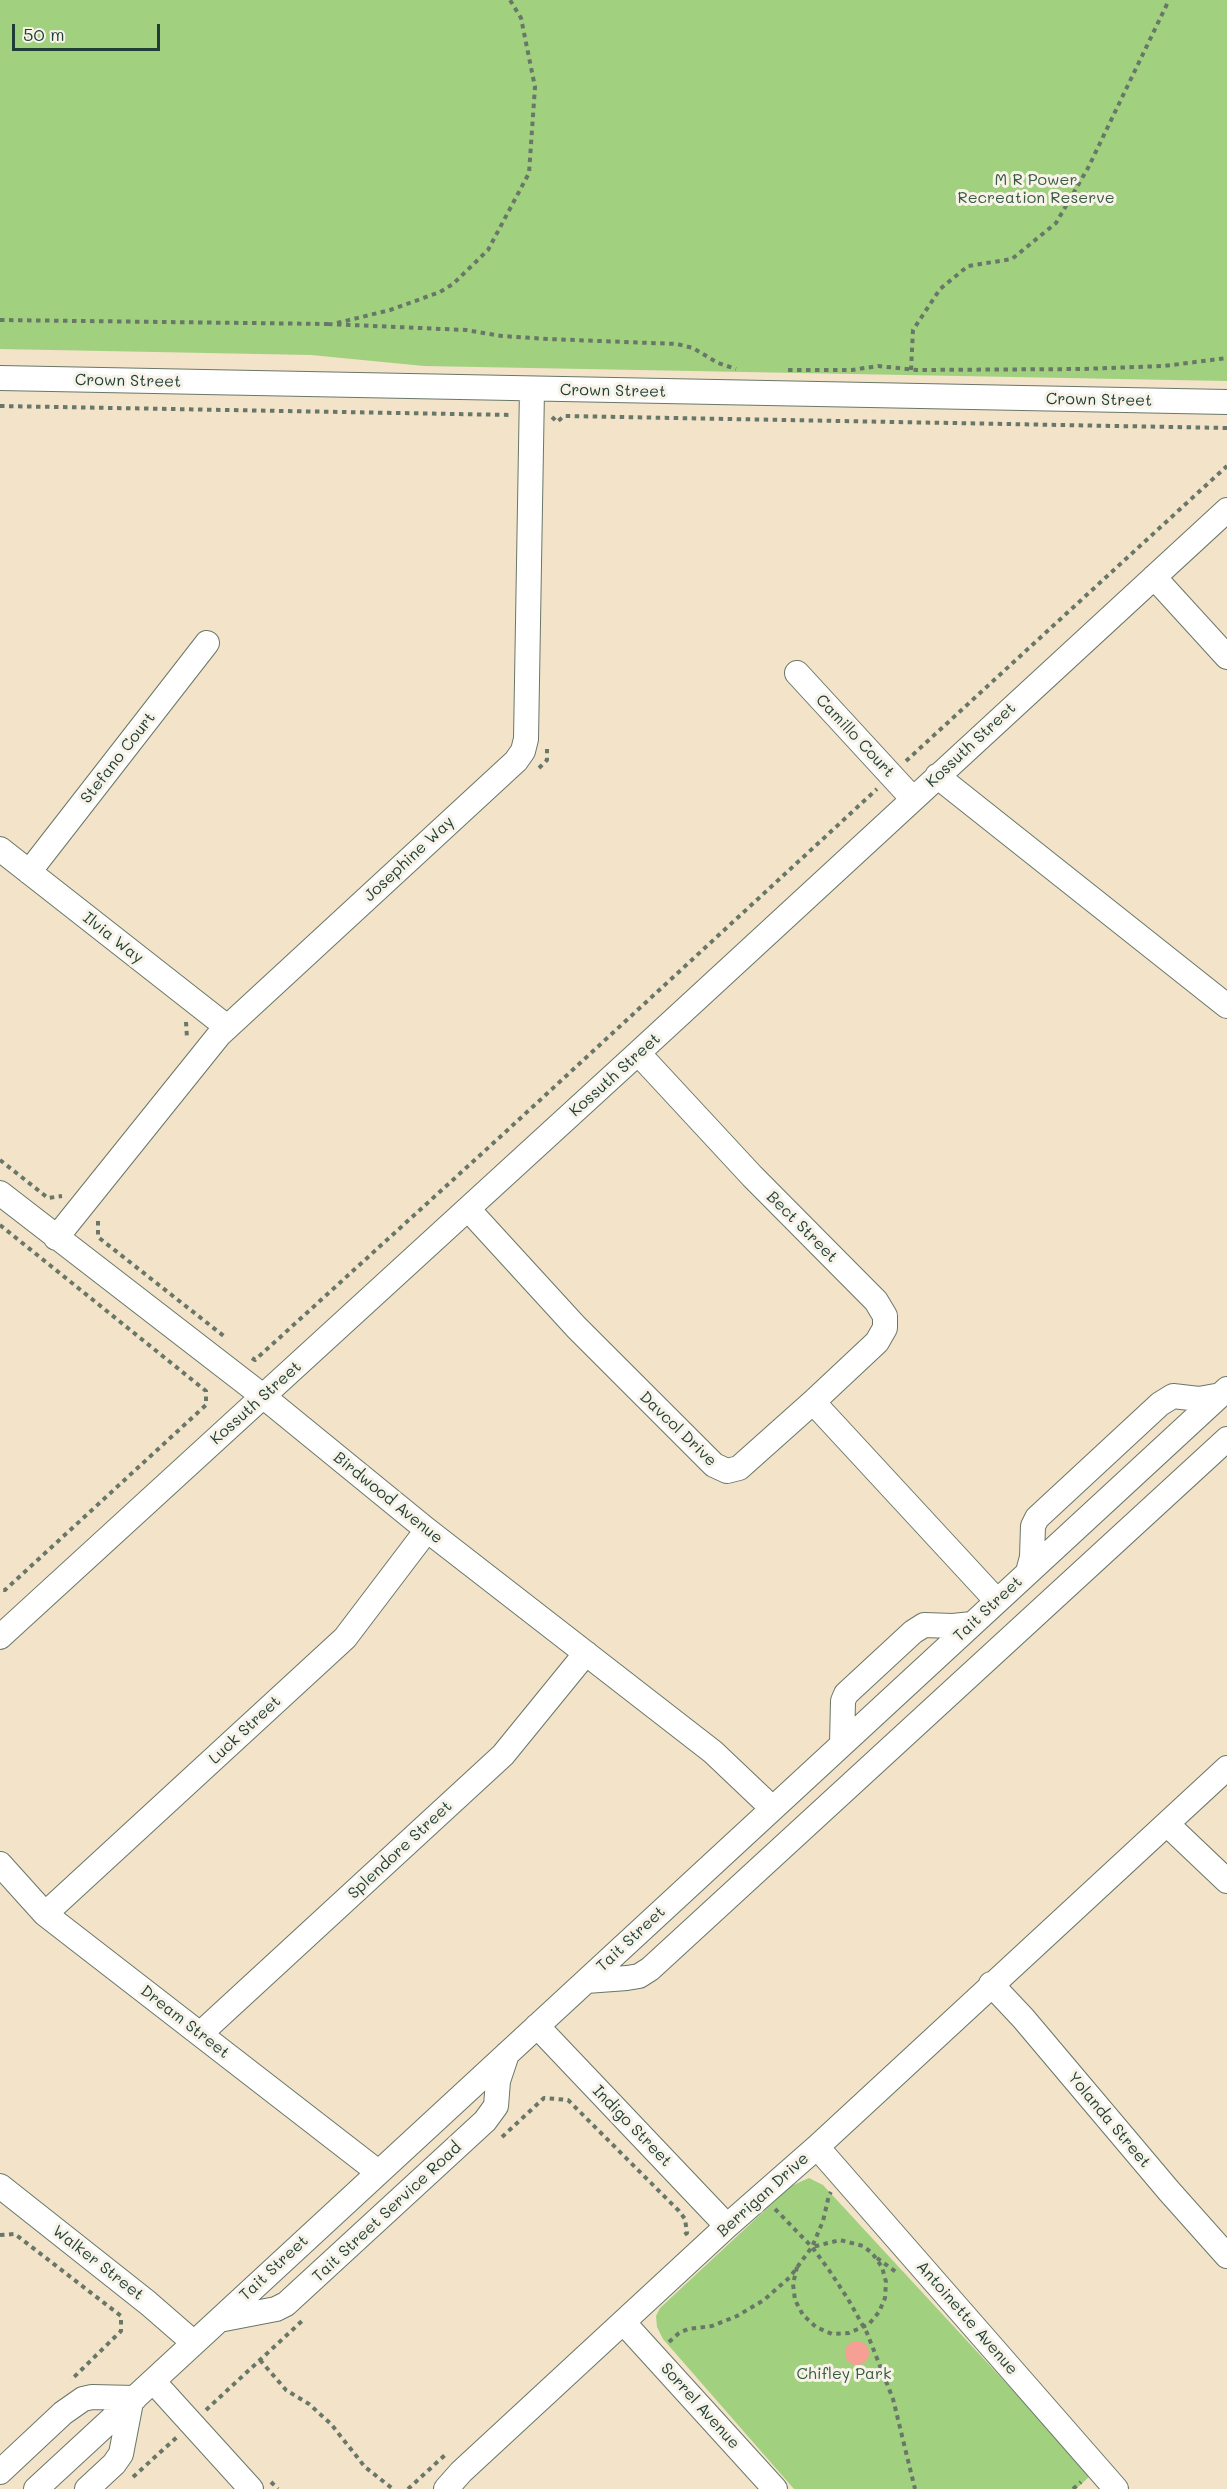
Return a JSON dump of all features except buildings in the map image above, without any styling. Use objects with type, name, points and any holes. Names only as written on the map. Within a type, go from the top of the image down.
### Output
[{"type":"street","name":"Crown Street","points":[[0,378],[1227,402]]},
{"type":"street","name":"Josephine Way","points":[[56,1239],[197,1059],[226,1027],[516,761],[523,752],[526,727],[531,389]]},
{"type":"street","name":"Kossuth Street","points":[[2,1632],[264,1397],[1227,510]]},
{"type":"street","points":[[1154,578],[1227,657]]},
{"type":"street","name":"Stefano Court","points":[[29,872],[207,643]]},
{"type":"street","name":"Camillo Court","points":[[797,673],[913,799]]},
{"type":"street","points":[[937,776],[1227,1006]]},
{"type":"street","name":"Ilvia Way","points":[[0,849],[226,1027]]},
{"type":"street","name":"Bect Street","points":[[638,1053],[752,1176],[876,1301],[885,1316],[885,1328],[877,1342],[813,1402]]},
{"type":"street","name":"Birdwood Avenue","points":[[0,1193],[56,1239],[264,1397],[428,1530],[713,1752],[772,1808]]},
{"type":"street","name":"Davcol Drive","points":[[468,1209],[576,1327],[702,1455],[719,1468],[730,1471],[744,1464],[813,1402]]},
{"type":"street","points":[[1028,1572],[1032,1557],[1034,1524],[1037,1518],[1160,1404],[1173,1396],[1205,1398],[1224,1392]]},
{"type":"street","name":"Tait Street","points":[[36,2489],[1224,1392]]},
{"type":"street","points":[[813,1402],[997,1601]]},
{"type":"street","points":[[586,1981],[639,1976],[650,1969],[1227,1439]]},
{"type":"street","name":"Luck Street","points":[[45,1914],[345,1638],[428,1530]]},
{"type":"street","points":[[842,1744],[845,1696],[913,1632],[924,1625],[972,1624]]},
{"type":"street","name":"Splendore Street","points":[[200,2034],[503,1755],[586,1653]]},
{"type":"street","name":"Berrigan Drive","points":[[446,2489],[461,2472],[727,2226],[817,2147],[1227,1768]]},
{"type":"street","points":[[1167,1824],[1227,1881]]},
{"type":"street","name":"Dream Street","points":[[0,1864],[45,1914],[378,2172]]},
{"type":"street","name":"Yolanda Street","points":[[992,1984],[1169,2192],[1227,2256]]},
{"type":"street","name":"Indigo Street","points":[[537,2026],[727,2226]]},
{"type":"street","name":"Tait Street Service Road","points":[[219,2320],[276,2309],[286,2304],[476,2129],[494,2109],[498,2081],[507,2054]]},
{"type":"street","name":"Antoinette Avenue","points":[[817,2147],[1116,2489]]},
{"type":"street","name":"Walker Street","points":[[3,2195],[148,2303],[194,2343]]},
{"type":"street","name":"Sorrel Avenue","points":[[624,2323],[775,2489]]},
{"type":"street","points":[[153,2381],[251,2489]]},
{"type":"street","points":[[0,2472],[63,2413],[83,2399],[92,2397],[133,2400],[119,2458],[87,2489]]},
{"type":"path","points":[[328,324],[390,310],[440,292],[453,284],[488,250],[529,173],[535,87],[521,18],[510,0]]},
{"type":"path","points":[[912,370],[913,330],[940,289],[968,266],[1012,259],[1056,223],[1088,168],[1169,0]]},
{"type":"path","points":[[0,320],[328,324],[466,330],[502,336],[548,339],[677,344],[699,350],[726,367],[748,370]]},
{"type":"path","points":[[782,370],[852,370],[878,366],[912,370],[1083,369],[1164,366],[1227,358]]},
{"type":"path","points":[[0,406],[531,415],[552,417],[557,423]]},
{"type":"path","points":[[553,427],[564,416],[1227,428]]},
{"type":"path","points":[[246,1353],[255,1360],[262,1354],[1227,466]]},
{"type":"path","points":[[538,768],[547,760],[548,748]]},
{"type":"path","points":[[177,1015],[186,1022],[189,1037],[181,1046],[197,1059]]},
{"type":"path","points":[[0,1161],[48,1198],[62,1196],[67,1192],[100,1217],[97,1222],[98,1237],[227,1338]]},
{"type":"path","points":[[0,1225],[206,1391],[206,1405],[5,1590],[0,1590]]},
{"type":"path","points":[[501,2138],[544,2098],[568,2100],[679,2211],[685,2219],[687,2233],[678,2241]]},
{"type":"path","points":[[669,2342],[679,2332],[712,2326],[764,2300],[812,2247],[823,2221],[829,2195],[834,2190]]},
{"type":"path","points":[[773,2206],[812,2247],[849,2299],[864,2328],[893,2399],[915,2489]]},
{"type":"path","points":[[0,2235],[15,2234],[121,2316],[122,2331]]},
{"type":"path","points":[[797,2266],[794,2292],[798,2307],[809,2322],[824,2331],[840,2335],[864,2328],[879,2312],[885,2298],[885,2273],[877,2258],[863,2246],[840,2240],[812,2247]]},
{"type":"path","points":[[128,2482],[303,2320]]},
{"type":"path","points":[[260,2360],[286,2390],[309,2404],[331,2424],[364,2467],[393,2489]]},
{"type":"path","points":[[408,2489],[446,2454]]},
{"type":"green space","name":"M R Power Recreation Reserve","points":[[0,0],[1227,0],[1227,381],[424,366],[311,355],[0,349]]},
{"type":"green space","name":"Chifley Park","points":[[809,2178],[823,2185],[1091,2475],[1076,2489],[794,2489],[663,2339],[657,2327],[656,2316],[660,2308],[791,2186]]}]
